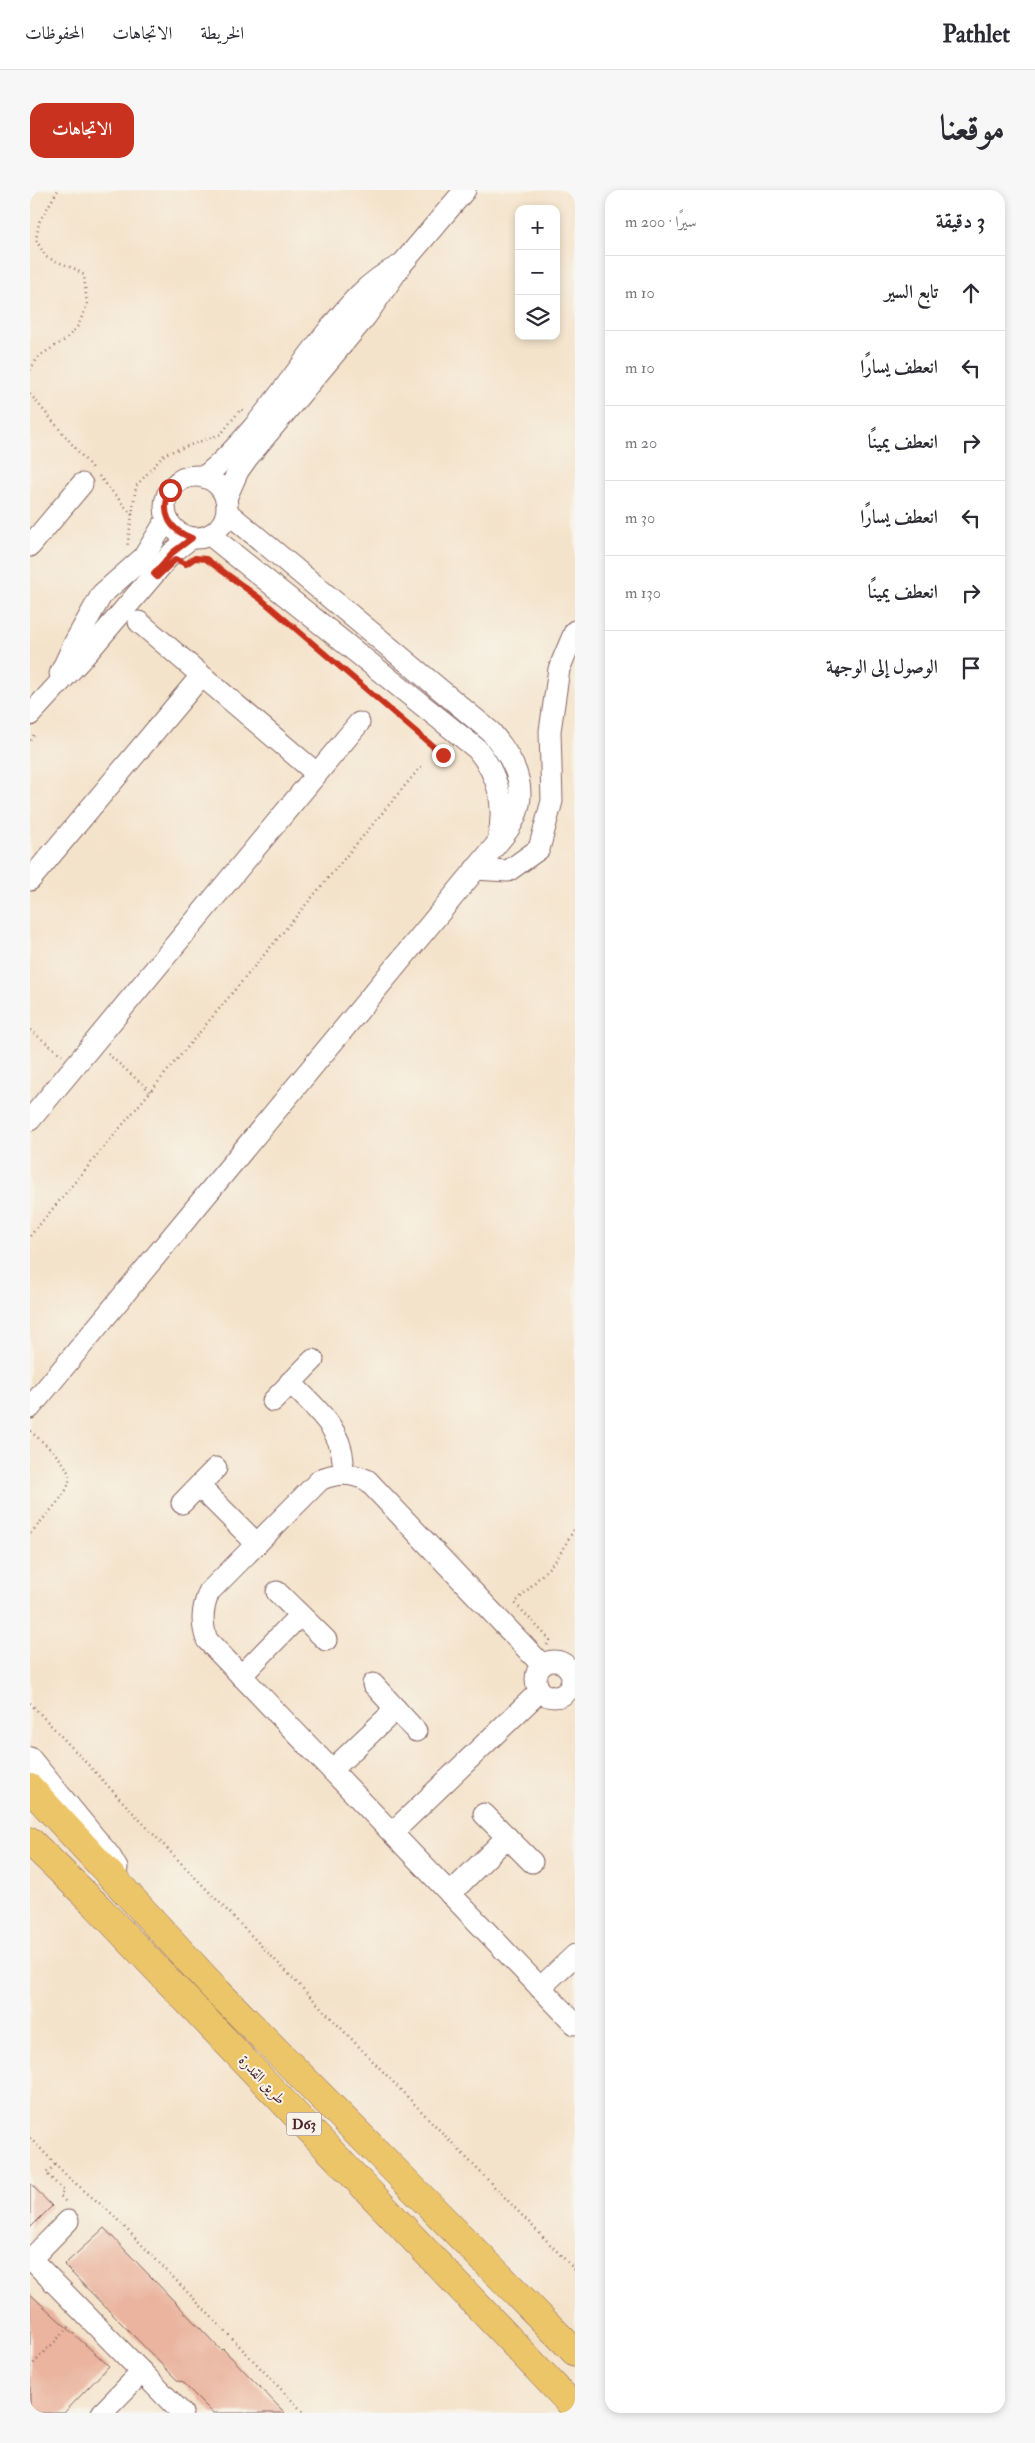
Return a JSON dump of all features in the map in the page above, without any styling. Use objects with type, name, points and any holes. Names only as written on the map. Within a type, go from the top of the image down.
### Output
[{"type":"main road","name":"طريق القدرة","points":[[30,1788],[219,1993],[575,2352]]},
{"type":"main road","name":"طريق القدرة","points":[[30,1841],[95,1904],[575,2408]]},
{"type":"street","points":[[204,477],[227,458],[258,420],[402,264],[466,190]]},
{"type":"street","points":[[30,715],[82,658],[131,616],[172,553],[221,526],[242,464],[358,310]]},
{"type":"street","points":[[30,1408],[511,826],[521,798],[515,769],[502,745],[479,722],[227,505],[221,488],[214,481],[204,477],[185,478],[176,483],[166,500],[167,519],[173,528],[201,536],[477,748],[493,772],[502,799],[502,820],[498,841]]},
{"type":"street","points":[[33,534],[82,484]]},
{"type":"street","points":[[55,686],[75,642],[102,594],[143,558],[167,519]]},
{"type":"street","points":[[102,594],[131,616],[316,773]]},
{"type":"street","points":[[475,869],[508,871],[539,849],[552,800],[550,732],[559,669],[575,632]]},
{"type":"street","points":[[30,880],[201,676]]},
{"type":"street","points":[[30,1120],[359,723]]},
{"type":"street","points":[[273,1400],[313,1360]]},
{"type":"street","points":[[290,1382],[333,1429],[340,1444],[343,1460]]},
{"type":"street","points":[[561,1660],[536,1675],[540,1690],[553,1697],[571,1697],[572,1679],[561,1660],[367,1480],[361,1468],[350,1461],[343,1460],[326,1468],[320,1480],[257,1544],[209,1592],[197,1598],[189,1608],[188,1615],[190,1628],[195,1634],[207,1640],[575,2024]]},
{"type":"street","points":[[182,1504],[216,1468]]},
{"type":"street","points":[[320,1480],[344,1474],[367,1480]]},
{"type":"street","points":[[199,1486],[257,1544]]},
{"type":"street","points":[[277,1592],[326,1640]]},
{"type":"street","points":[[241,1676],[300,1615]]},
{"type":"street","points":[[372,1684],[416,1731]]},
{"type":"street","points":[[392,1833],[540,1690]]},
{"type":"street","points":[[332,1770],[396,1709]]},
{"type":"street","points":[[30,1758],[110,1856],[120,1876],[122,1887]]},
{"type":"street","points":[[484,1814],[532,1862]]},
{"type":"street","points":[[450,1894],[507,1838]]},
{"type":"street","points":[[30,1859],[95,1904]]},
{"type":"street","points":[[540,1988],[575,1955]]},
{"type":"street","points":[[68,2221],[30,2260],[182,2413]]},
{"type":"street","points":[[546,2322],[575,2348]]},
{"type":"street","points":[[102,2413],[142,2372]]},
{"type":"path","points":[[30,370],[39,356],[65,340],[78,326],[87,305],[84,275],[75,269],[46,258],[36,240],[39,222],[58,190]]},
{"type":"path","points":[[132,515],[136,486],[165,454],[221,434],[240,409],[258,420]]},
{"type":"path","points":[[191,561],[195,558],[206,559],[222,570]]},
{"type":"path","points":[[300,632],[443,755]]},
{"type":"path","points":[[30,1236],[423,764]]},
{"type":"path","points":[[30,1030],[76,1064]]},
{"type":"path","points":[[95,1043],[150,1090]]},
{"type":"path","points":[[30,1431],[66,1464],[70,1478],[64,1494],[30,1534]]},
{"type":"path","points":[[561,1660],[550,1640],[515,1603],[557,1559],[575,1528]]},
{"type":"path","points":[[30,1703],[162,1844],[575,2270]]},
{"type":"path","points":[[30,2138],[55,2165],[110,2212],[304,2413]]},
{"type":"path","points":[[55,2165],[46,2173],[64,2191],[60,2196],[77,2213],[68,2221]]},
{"type":"path","points":[[30,2367],[83,2312]]},
{"type":"building","points":[[30,2183],[52,2206],[30,2228]]},
{"type":"building","points":[[104,2228],[221,2350],[223,2349],[285,2413],[213,2413],[181,2381],[179,2382],[64,2265]]},
{"type":"building","points":[[30,2294],[109,2366],[64,2413],[30,2413]]},
{"type":"route","points":[[170,490],[166,500],[165,510],[167,519],[173,528],[182,535],[192,538],[181,544],[172,553],[154,574],[157,577],[166,566],[176,559],[186,564],[195,558],[206,559],[262,600],[443,755]]}]
